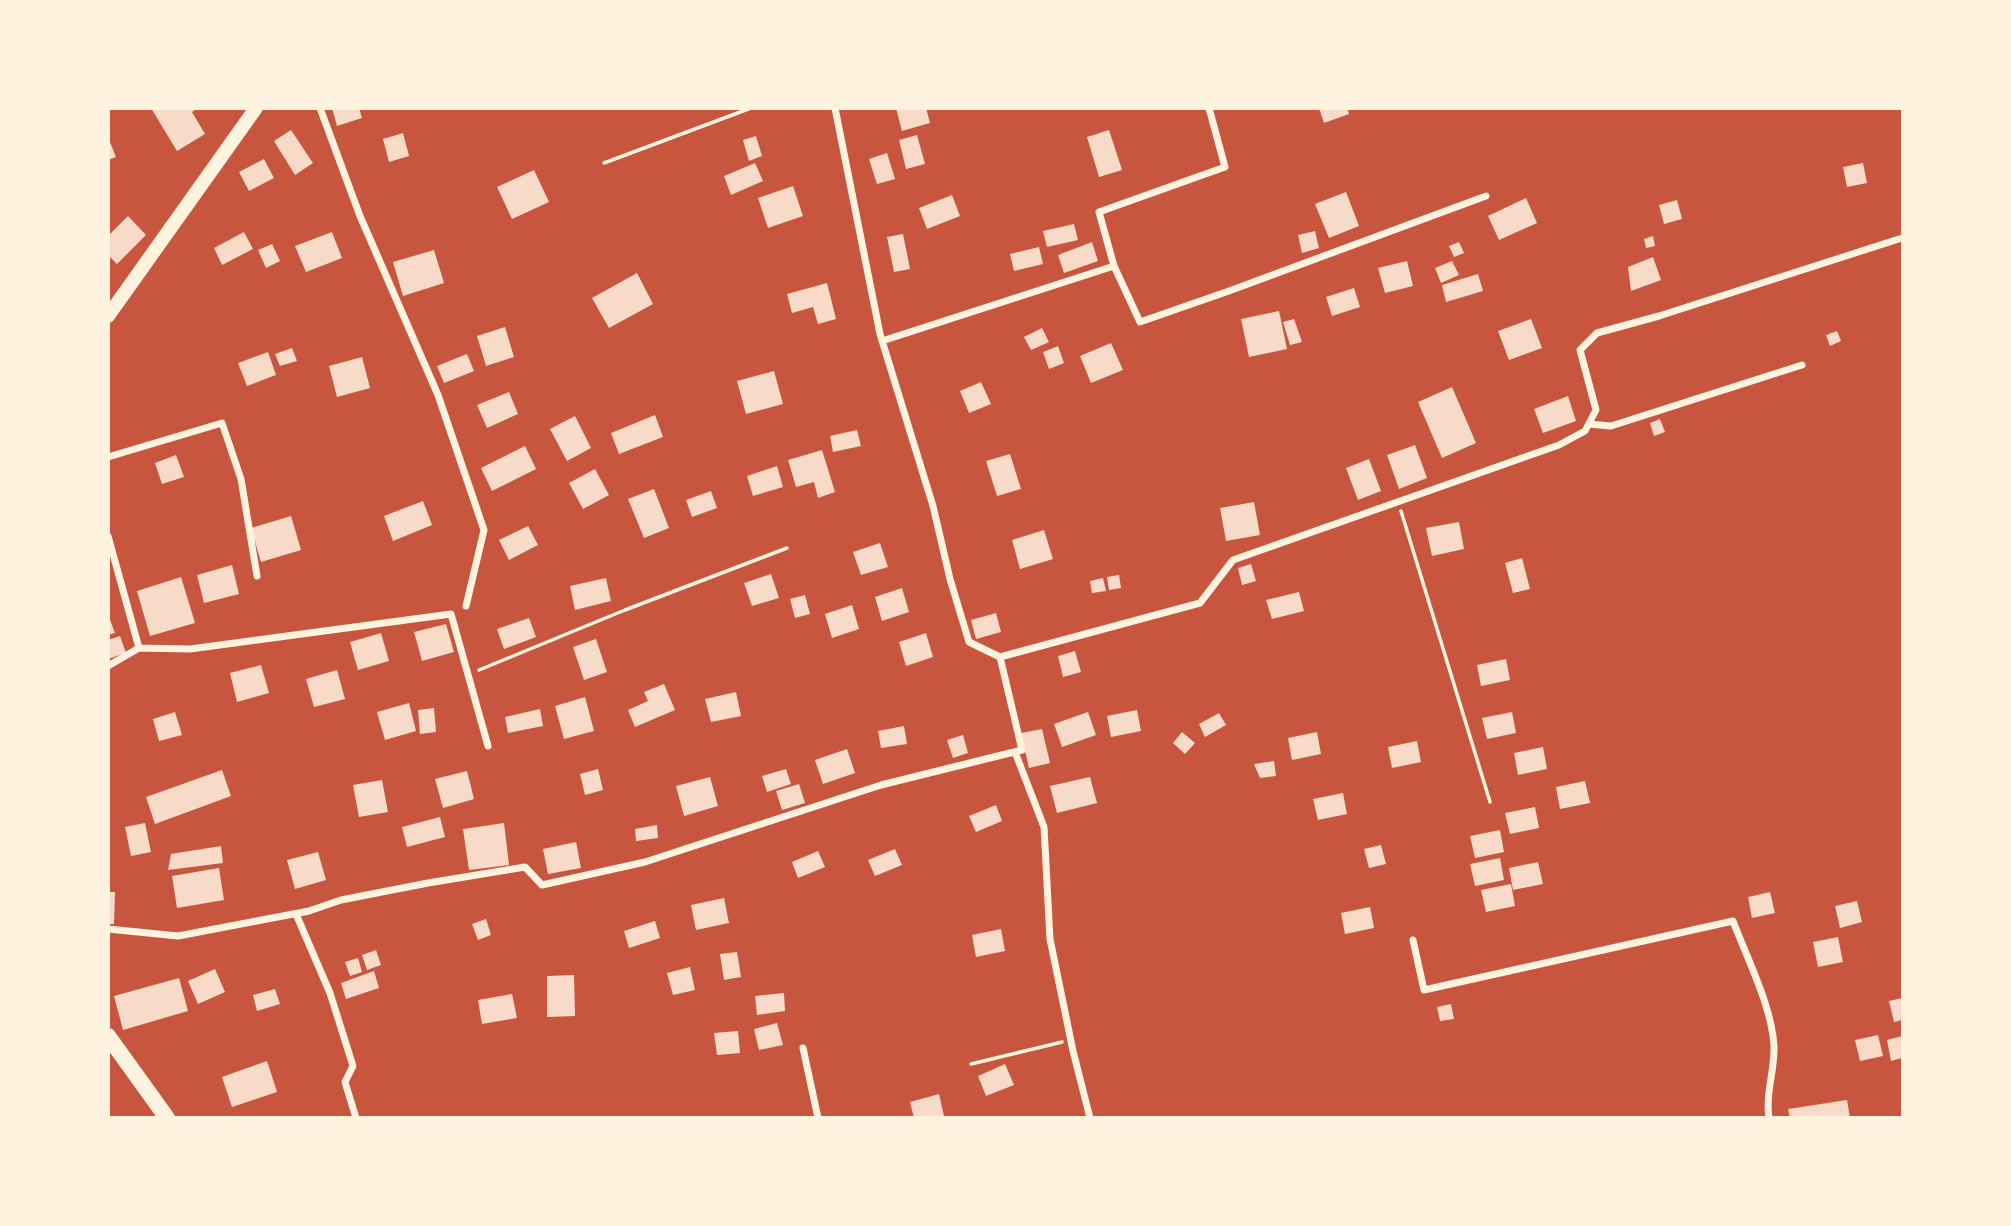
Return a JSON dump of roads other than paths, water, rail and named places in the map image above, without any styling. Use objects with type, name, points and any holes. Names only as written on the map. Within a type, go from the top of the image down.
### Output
[{"type":"main road","points":[[108,316],[256,108]]},
{"type":"main road","points":[[108,1036],[167,1118]]},
{"type":"street","points":[[320,108],[360,216],[438,395],[484,530],[466,606]]},
{"type":"street","points":[[835,108],[882,341],[933,506],[950,579],[969,642],[1000,657],[1200,603],[1233,561],[1559,445],[1586,431],[1596,410],[1580,350],[1597,333],[1659,316],[1902,238]]},
{"type":"street","points":[[1209,108],[1225,167],[1099,212],[1114,266],[1140,321],[1352,247],[1486,196]]},
{"type":"street","points":[[882,341],[1114,266]]},
{"type":"street","points":[[1589,425],[1611,426],[1802,365]]},
{"type":"street","points":[[108,457],[222,423],[241,479],[257,576]]},
{"type":"street","points":[[108,536],[139,648]]},
{"type":"street","points":[[108,666],[139,648],[190,649],[451,614],[488,746]]},
{"type":"street","points":[[108,929],[178,936],[296,914],[341,900],[525,867],[542,885],[645,862],[881,785],[1022,750],[1000,657]]},
{"type":"street","points":[[1016,751],[1044,827],[1050,939],[1070,1040],[1090,1118]]},
{"type":"street","points":[[296,914],[330,993],[353,1066],[345,1082],[356,1118]]},
{"type":"street","points":[[1413,940],[1424,990],[1733,921],[1766,1008],[1774,1046],[1767,1106],[1769,1118]]},
{"type":"street","points":[[803,1048],[818,1118]]}]
